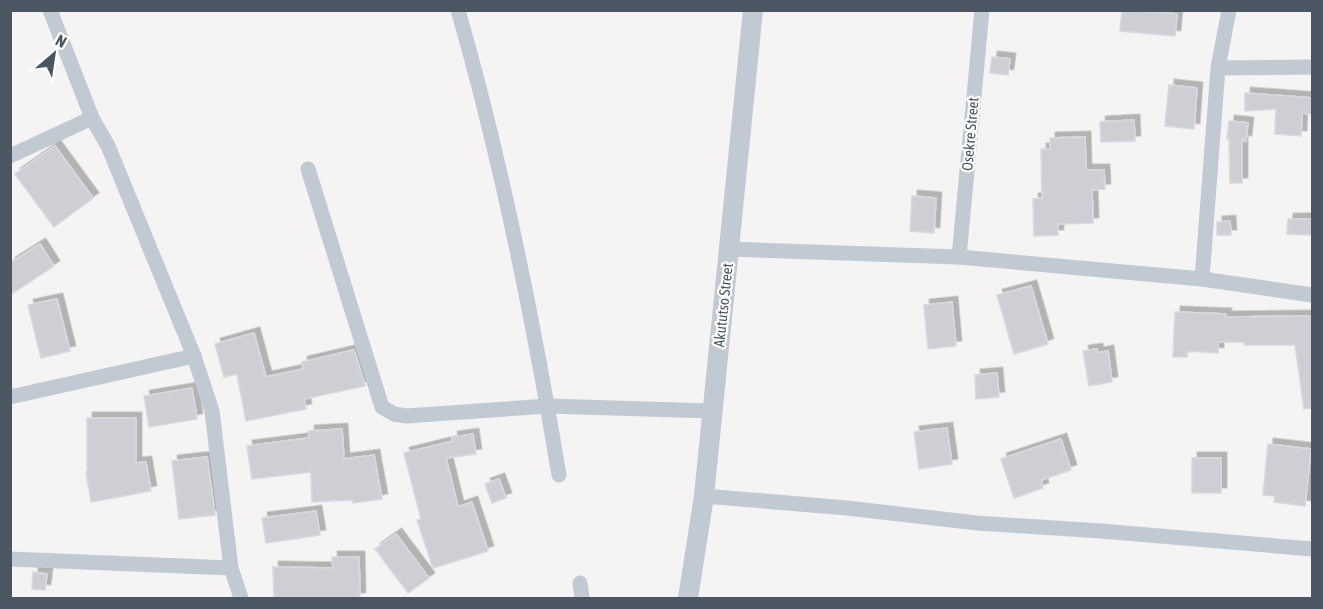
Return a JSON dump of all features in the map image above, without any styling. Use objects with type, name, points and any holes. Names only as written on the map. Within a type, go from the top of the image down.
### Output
[{"type":"street","points":[[50,10],[92,118],[112,156],[194,356],[213,411],[231,568],[241,598]]},
{"type":"street","points":[[458,10],[477,75],[506,194],[548,406],[559,475]]},
{"type":"street","name":"Akututso Street","points":[[688,598],[704,496],[753,10]]},
{"type":"street","name":"Osekre Street","points":[[959,257],[982,10]]},
{"type":"street","points":[[1202,279],[1218,68],[1229,10]]},
{"type":"street","points":[[1218,68],[1312,67]]},
{"type":"street","points":[[10,156],[92,118]]},
{"type":"street","points":[[308,169],[382,407],[394,414],[406,416],[548,406],[712,411]]},
{"type":"street","points":[[728,249],[959,257],[1202,279],[1312,295]]},
{"type":"street","points":[[10,397],[194,356]]},
{"type":"street","points":[[704,496],[847,507],[977,523],[1312,549]]},
{"type":"street","points":[[10,559],[231,568]]},
{"type":"building","points":[[1122,10],[1177,14],[1175,36],[1120,31]]},
{"type":"building","points":[[992,57],[1010,59],[1008,75],[990,73]]},
{"type":"building","points":[[1169,85],[1197,88],[1194,129],[1165,126]]},
{"type":"building","points":[[1245,93],[1312,98],[1312,114],[1302,113],[1301,136],[1275,134],[1276,109],[1245,111]]},
{"type":"building","points":[[1134,120],[1135,141],[1101,142],[1100,122]]},
{"type":"building","points":[[1229,121],[1248,123],[1246,141],[1242,140],[1242,183],[1230,183],[1229,139],[1227,139]]},
{"type":"building","points":[[1085,137],[1086,170],[1104,170],[1105,189],[1092,190],[1093,223],[1058,224],[1058,235],[1034,236],[1033,199],[1042,198],[1041,149],[1050,149],[1050,138]]},
{"type":"building","points":[[55,146],[93,198],[54,227],[15,174]]},
{"type":"building","points":[[912,196],[936,198],[934,233],[910,231]]},
{"type":"building","points":[[1288,219],[1312,219],[1312,235],[1287,234]]},
{"type":"building","points":[[1230,221],[1231,235],[1217,235],[1217,222]]},
{"type":"building","points":[[40,244],[54,266],[10,295],[10,263]]},
{"type":"building","points":[[1031,286],[1048,344],[1014,354],[997,295]]},
{"type":"building","points":[[57,299],[70,351],[41,358],[28,305]]},
{"type":"building","points":[[952,302],[956,346],[928,349],[924,305]]},
{"type":"building","points":[[1175,312],[1226,314],[1225,317],[1312,316],[1312,408],[1304,409],[1295,345],[1244,345],[1244,342],[1218,342],[1218,353],[1187,351],[1187,357],[1173,357]]},
{"type":"building","points":[[254,333],[266,377],[303,369],[302,362],[354,350],[365,386],[304,399],[306,409],[246,421],[237,374],[224,377],[215,344]]},
{"type":"building","points":[[1097,349],[1098,353],[1108,351],[1112,382],[1089,386],[1083,351]]},
{"type":"building","points":[[997,373],[999,397],[976,399],[975,375]]},
{"type":"building","points":[[192,388],[197,419],[149,427],[144,396]]},
{"type":"building","points":[[87,418],[136,418],[136,463],[146,462],[151,491],[91,502],[86,472]]},
{"type":"building","points":[[947,428],[952,464],[919,469],[914,432]]},
{"type":"building","points":[[342,429],[344,459],[374,455],[382,499],[353,503],[353,500],[312,502],[311,472],[252,479],[247,446],[309,438],[309,431]]},
{"type":"building","points":[[473,434],[476,454],[446,458],[458,507],[472,502],[488,551],[433,568],[417,520],[421,519],[404,453],[453,441],[452,437]]},
{"type":"building","points":[[1061,439],[1071,470],[1041,480],[1043,488],[1014,498],[1001,459]]},
{"type":"building","points":[[1268,444],[1311,449],[1305,506],[1274,502],[1275,496],[1263,495]]},
{"type":"building","points":[[207,457],[215,515],[179,519],[172,461]]},
{"type":"building","points":[[1192,458],[1221,458],[1221,493],[1192,493]]},
{"type":"building","points":[[499,479],[506,498],[492,503],[485,484]]},
{"type":"building","points":[[316,511],[320,535],[266,543],[262,518]]},
{"type":"building","points":[[396,534],[429,578],[408,593],[375,549]]},
{"type":"building","points":[[332,557],[359,557],[360,598],[274,598],[273,567],[333,568]]},
{"type":"building","points":[[33,572],[47,574],[45,590],[32,589]]}]
